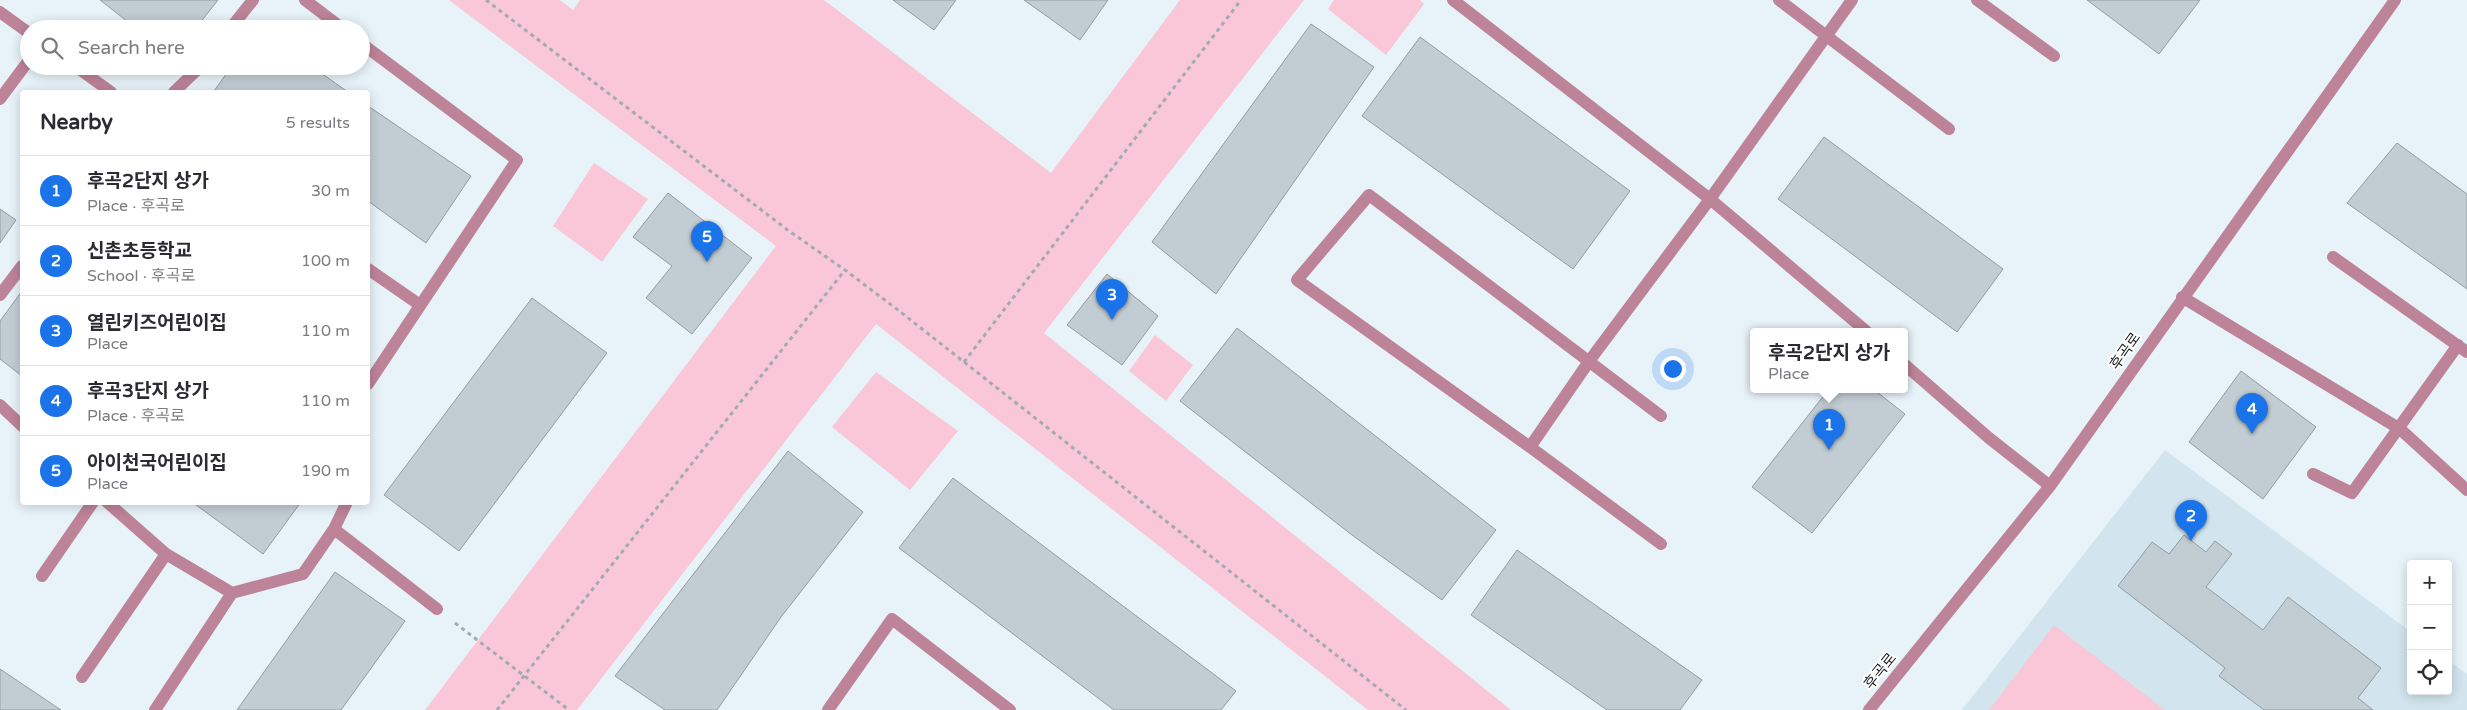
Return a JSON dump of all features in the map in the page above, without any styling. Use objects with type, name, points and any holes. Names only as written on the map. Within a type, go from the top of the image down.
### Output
[{"type":"street","points":[[237,20],[253,0]]},
{"type":"street","points":[[305,0],[331,20]]},
{"type":"street","points":[[1454,0],[1710,199],[1862,328]]},
{"type":"street","points":[[1779,0],[1949,129]]},
{"type":"street","points":[[1530,447],[1590,360],[1710,199],[1852,0]]},
{"type":"street","points":[[1977,0],[2054,56]]},
{"type":"street","name":"후곡로","points":[[1869,710],[2050,486],[2394,0]]},
{"type":"street","points":[[0,12],[20,26]]},
{"type":"street","points":[[370,50],[517,160],[370,381]]},
{"type":"street","points":[[0,99],[20,72]]},
{"type":"street","points":[[87,75],[108,90]]},
{"type":"street","points":[[176,90],[192,75]]},
{"type":"street","points":[[1661,416],[1590,360],[1369,195],[1297,280],[1530,447],[1661,544]]},
{"type":"street","points":[[2313,474],[2352,494],[2462,348],[2333,257]]},
{"type":"street","points":[[0,294],[20,269]]},
{"type":"street","points":[[370,274],[420,305]]},
{"type":"street","points":[[2182,298],[2400,429],[2467,490]]},
{"type":"street","points":[[1908,367],[1989,438],[2050,486]]},
{"type":"street","points":[[0,405],[20,424]]},
{"type":"street","points":[[42,576],[91,505]]},
{"type":"street","points":[[110,505],[166,554],[232,593]]},
{"type":"street","points":[[155,710],[232,593],[303,574],[334,529],[346,505]]},
{"type":"street","points":[[334,529],[437,610]]},
{"type":"street","points":[[82,677],[166,554]]},
{"type":"street","points":[[828,710],[892,619],[1010,710]]},
{"type":"path","points":[[486,0],[789,232],[845,270],[1406,710]]},
{"type":"path","points":[[964,362],[1241,0]]},
{"type":"path","points":[[497,710],[845,270]]},
{"type":"path","points":[[437,610],[569,710]]},
{"type":"shaded area","points":[[449,0],[560,0],[573,10],[580,0],[824,0],[1051,173],[1180,0],[1304,0],[1044,333],[1511,710],[1368,710],[876,324],[577,710],[425,710],[776,246]]},
{"type":"shaded area","points":[[1334,0],[1420,0],[1424,4],[1386,55],[1328,9]]},
{"type":"shaded area","points":[[594,163],[648,199],[602,262],[553,226]]},
{"type":"shaded area","points":[[1155,335],[1193,365],[1166,401],[1129,371]]},
{"type":"shaded area","points":[[876,372],[958,431],[910,490],[832,427]]},
{"type":"shaded area","points":[[2165,450],[2407,629],[2407,695],[2452,695],[2452,663],[2467,674],[2467,710],[1962,710]]},
{"type":"shaded area","points":[[2054,625],[2165,710],[1989,710]]},
{"type":"building","points":[[100,0],[218,0],[202,20],[126,20]]},
{"type":"building","points":[[893,0],[956,0],[934,30]]},
{"type":"building","points":[[1024,0],[1108,0],[1080,40]]},
{"type":"building","points":[[2087,0],[2200,0],[2159,54]]},
{"type":"building","points":[[1311,24],[1374,67],[1216,294],[1152,242]]},
{"type":"building","points":[[1420,37],[1630,191],[1573,269],[1362,116]]},
{"type":"building","points":[[226,75],[324,75],[345,90],[215,90]]},
{"type":"building","points":[[370,107],[471,176],[426,243],[370,202]]},
{"type":"building","points":[[1824,137],[2003,269],[1957,332],[1778,199]]},
{"type":"building","points":[[2397,143],[2467,194],[2467,289],[2347,203]]},
{"type":"building","points":[[668,193],[752,258],[692,334],[646,298],[672,266],[633,237]]},
{"type":"building","points":[[0,209],[16,220],[0,243]]},
{"type":"building","points":[[1107,274],[1158,316],[1122,365],[1067,325]]},
{"type":"building","points":[[20,294],[20,374],[0,359],[0,321]]},
{"type":"building","points":[[532,298],[607,353],[459,551],[384,495]]},
{"type":"building","points":[[1237,328],[1496,530],[1442,600],[1352,535],[1180,401]]},
{"type":"building","points":[[2241,371],[2316,427],[2263,499],[2189,442]]},
{"type":"building","points":[[1826,393],[1878,393],[1905,414],[1812,533],[1752,487]]},
{"type":"building","points":[[788,451],[863,512],[781,617],[717,710],[665,710],[615,676]]},
{"type":"building","points":[[953,478],[1236,691],[1221,710],[1114,710],[899,548]]},
{"type":"building","points":[[196,505],[299,505],[263,554]]},
{"type":"building","points":[[2184,535],[2206,552],[2215,541],[2232,554],[2206,587],[2263,630],[2288,597],[2381,668],[2358,698],[2373,710],[2264,710],[2219,676],[2225,668],[2118,586],[2152,542],[2169,554]]},
{"type":"building","points":[[1517,550],[1702,680],[1680,710],[1607,710],[1471,615]]},
{"type":"building","points":[[335,572],[405,621],[341,710],[237,710]]},
{"type":"building","points":[[0,669],[61,710],[0,710]]},
{"type":"place","name":"아이천국어린이집","points":[[707,262]]},
{"type":"place","name":"열린키즈어린이집","points":[[1112,320]]},
{"type":"place","name":"후곡3단지 상가","points":[[2252,434]]},
{"type":"place","name":"후곡2단지 상가","points":[[1829,450]]},
{"type":"place","name":"신촌초등학교","points":[[2191,541]]}]
